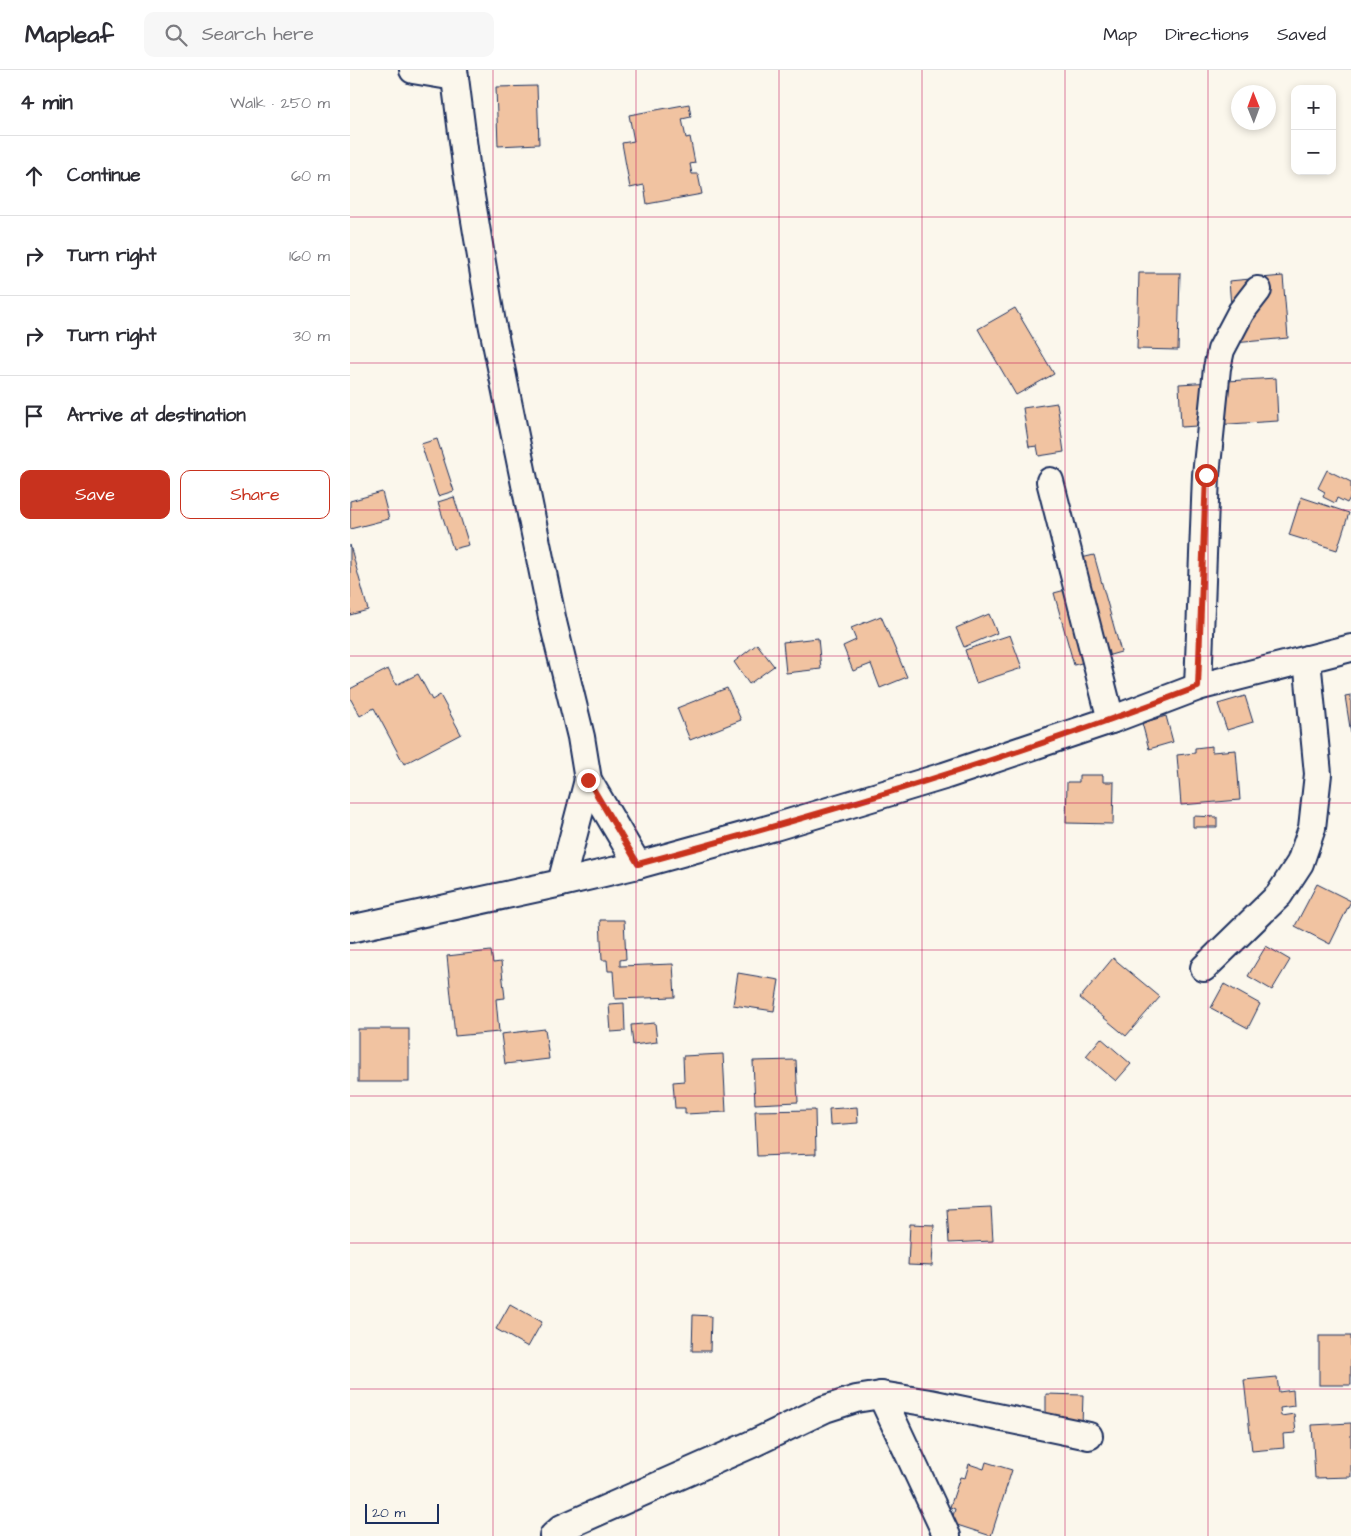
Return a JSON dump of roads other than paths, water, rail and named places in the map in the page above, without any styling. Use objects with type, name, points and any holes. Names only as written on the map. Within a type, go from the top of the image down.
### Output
[{"type":"street","points":[[413,70],[454,74],[467,172],[492,324],[553,622],[582,737],[588,780],[561,883]]},
{"type":"street","points":[[1198,687],[1206,475],[1216,368],[1221,350],[1241,312],[1258,290]]},
{"type":"street","points":[[1050,481],[1111,720]]},
{"type":"street","points":[[350,929],[561,883],[775,827],[935,779],[1111,720],[1198,687],[1351,648]]},
{"type":"street","points":[[1204,968],[1279,895],[1300,863],[1312,828],[1318,774],[1307,659]]},
{"type":"street","points":[[588,780],[638,864]]},
{"type":"street","points":[[881,1395],[947,1536]]},
{"type":"street","points":[[553,1536],[562,1528],[752,1444],[825,1409],[856,1399],[881,1395],[930,1403],[1089,1436]]}]
